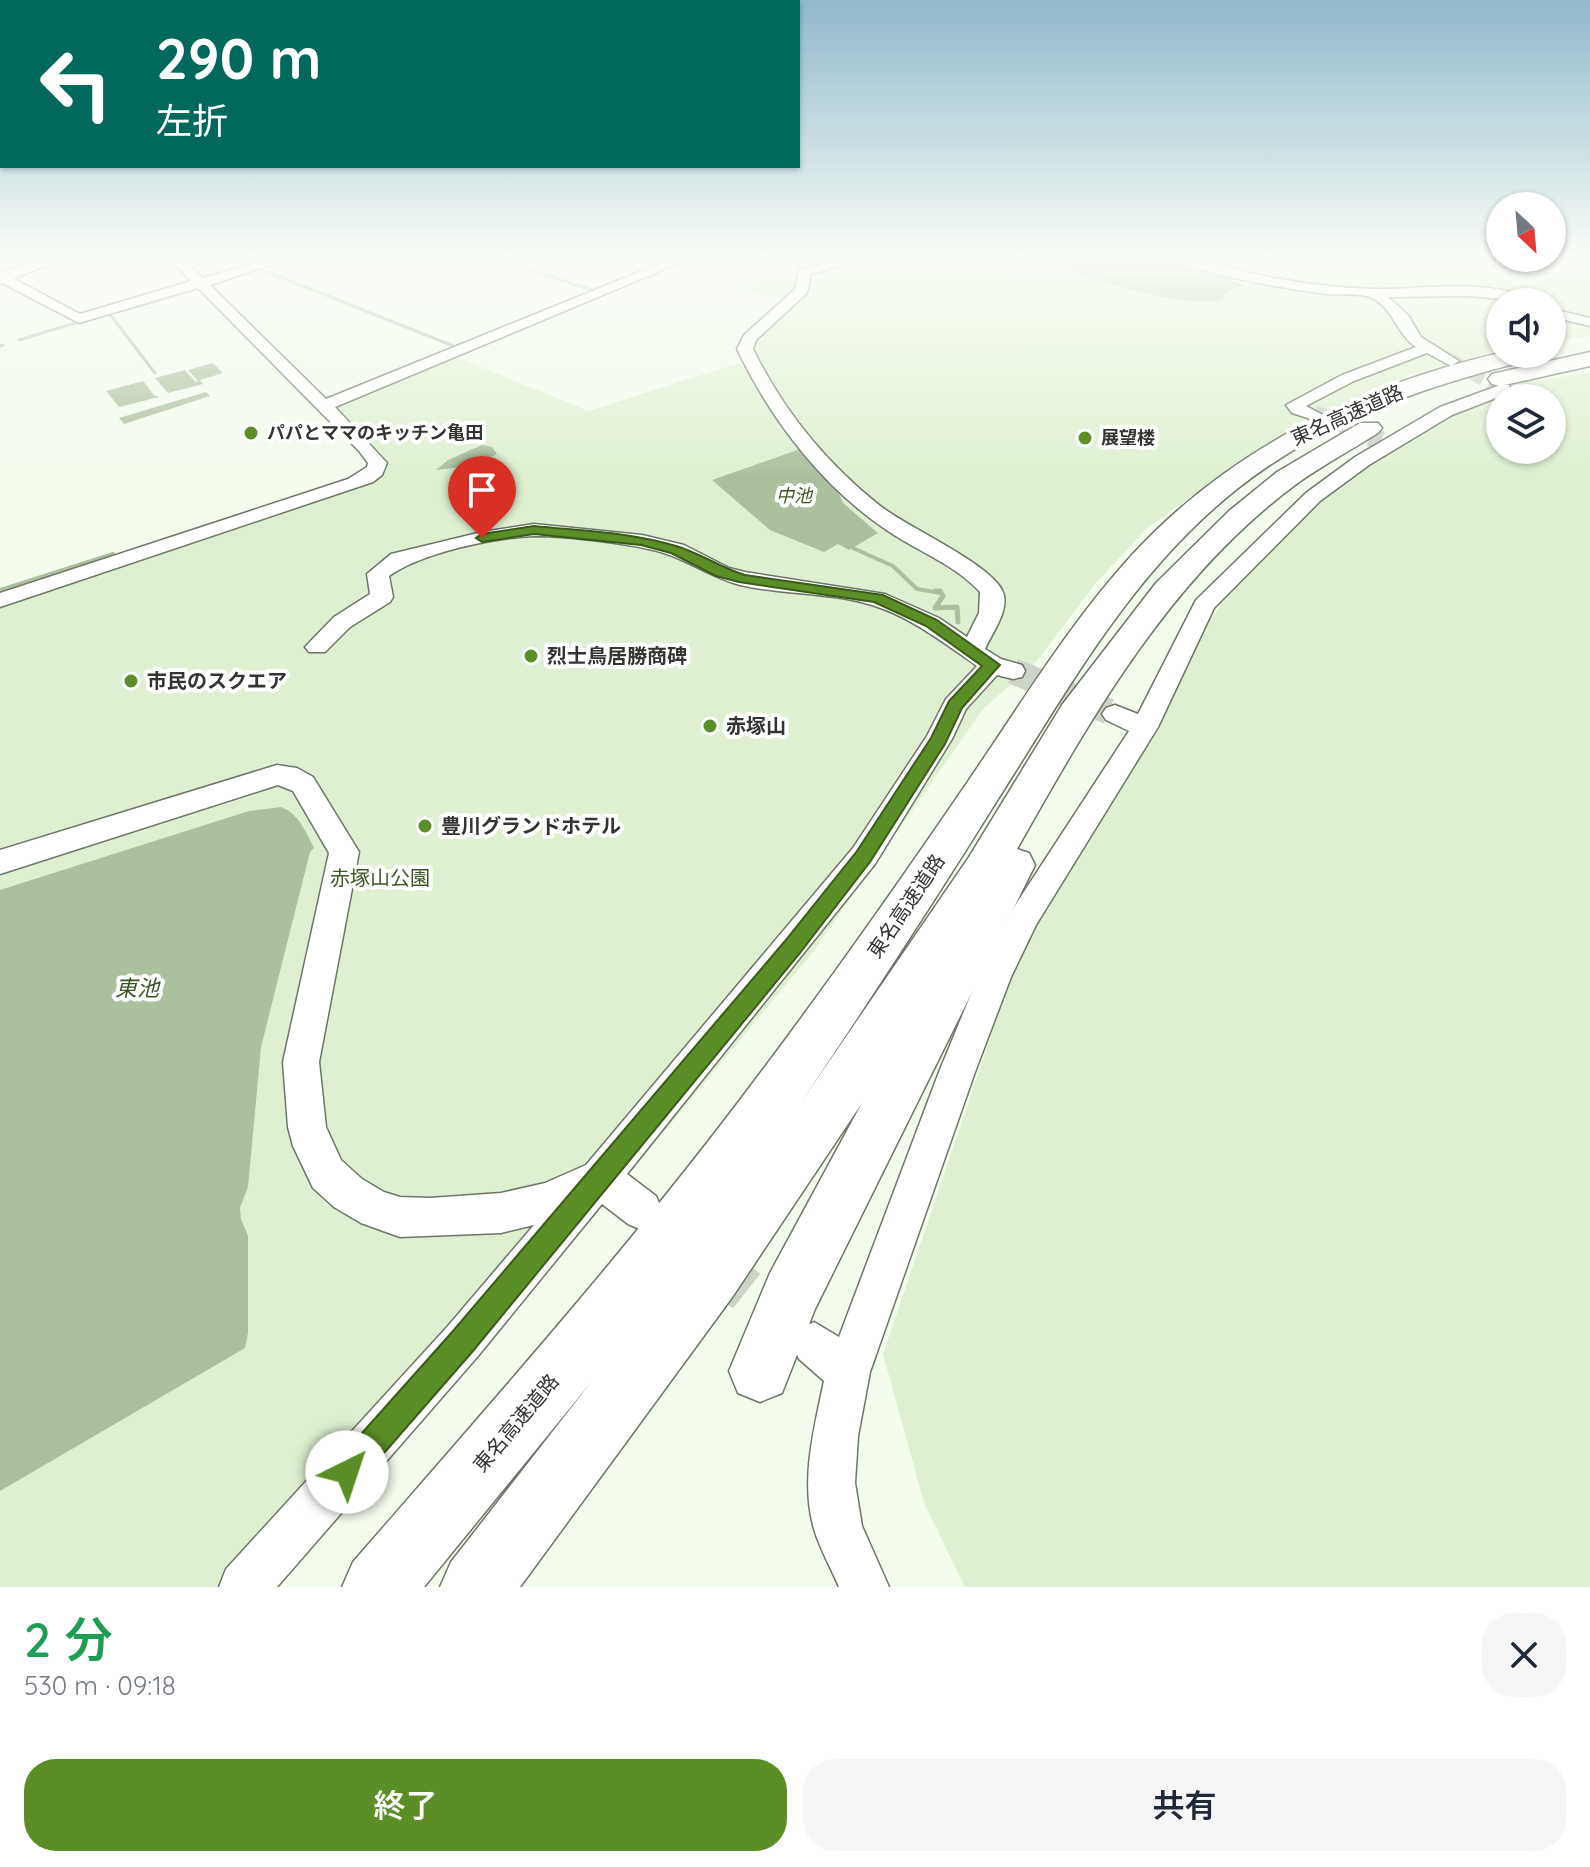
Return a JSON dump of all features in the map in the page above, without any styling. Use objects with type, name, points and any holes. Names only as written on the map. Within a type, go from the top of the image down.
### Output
[{"type":"highway","points":[[1566,347],[1590,343]]},
{"type":"highway","name":"東名高速道路","points":[[476,1587],[712,1275],[858,1066],[984,869],[1095,714],[1167,590],[1239,517],[1287,478],[1340,443],[1387,419],[1438,399],[1530,371],[1590,359]]},
{"type":"highway","name":"東名高速道路","points":[[378,1587],[589,1336],[758,1120],[904,911],[1080,646],[1117,593],[1153,551],[1189,514],[1235,476],[1281,445],[1327,421],[1397,390],[1459,370],[1514,371]]},
{"type":"highway","points":[[760,1371],[791,1294],[1036,822],[1062,762],[1095,714]]},
{"type":"street","points":[[0,600],[368,478],[374,473],[378,463],[250,331]]},
{"type":"street","points":[[323,406],[507,331]]},
{"type":"street","points":[[757,331],[749,338],[745,349],[773,401],[802,439],[864,503],[895,526],[966,569],[991,590],[993,605],[979,630],[992,663]]},
{"type":"street","points":[[1408,331],[1427,348],[1451,361]]},
{"type":"street","points":[[1314,415],[1295,405],[1348,378],[1427,348]]},
{"type":"street","points":[[864,1587],[838,1528],[831,1483],[835,1436],[848,1372],[995,975],[1025,916],[1145,727],[1204,605],[1313,497],[1385,442],[1514,371]]},
{"type":"street","points":[[317,647],[342,622],[382,597],[378,574],[399,559],[482,538],[534,530],[642,541],[676,550],[721,573],[744,579],[877,599],[931,623],[992,663]]},
{"type":"street","points":[[244,1587],[463,1341],[864,856],[939,739],[955,705],[992,663]]},
{"type":"street","points":[[1095,714],[1145,727]]},
{"type":"street","points":[[0,862],[277,775],[296,778],[303,784],[344,852],[301,1062],[307,1127],[312,1146],[327,1174],[348,1193],[375,1209],[400,1217],[430,1218],[501,1213],[548,1202],[600,1178]]},
{"type":"street","points":[[600,1178],[642,1210]]},
{"type":"street","points":[[814,1344],[848,1372]]},
{"type":"green space","name":"赤塚山公園","points":[[761,331],[1486,331],[1486,354],[1413,373],[1354,398],[1213,481],[1147,528],[1095,584],[1037,661],[983,709],[813,952],[581,1232],[251,1587],[0,1587],[0,604],[377,479],[388,465],[387,460],[336,405],[452,355],[589,411],[751,359],[750,344]]},
{"type":"green space","points":[[1566,331],[1590,331],[1590,336],[1566,339]]},
{"type":"green space","points":[[1590,373],[1590,1587],[965,1587],[924,1503],[883,1354],[1018,956],[1153,733],[1207,625],[1242,573],[1319,499],[1366,463],[1426,428],[1486,400],[1486,464],[1566,464],[1566,384],[1519,384]]},
{"type":"water","points":[[213,363],[223,373],[200,380],[203,384],[168,393],[155,378],[185,370],[196,382],[188,370]]},
{"type":"water","points":[[143,381],[159,397],[119,407],[106,391]]},
{"type":"water","points":[[206,392],[210,396],[124,424],[119,418]]},
{"type":"water","points":[[482,445],[492,447],[497,454],[472,466],[436,470],[448,460]]},
{"type":"water","name":"中池","points":[[800,449],[834,482],[843,503],[878,533],[849,550],[838,544],[824,552],[770,530],[712,480]]},
{"type":"water","name":"東池","points":[[281,807],[297,819],[314,848],[310,852],[261,1047],[248,1187],[240,1208],[248,1236],[248,1333],[245,1348],[0,1491],[0,890],[249,811]]},
{"type":"waterway","points":[[19,340],[49,331]]},
{"type":"waterway","points":[[123,331],[155,373]]},
{"type":"waterway","points":[[416,331],[456,347]]},
{"type":"waterway","points":[[853,548],[893,566],[917,589],[941,593]]},
{"type":"waterway","points":[[0,590],[113,554]]},
{"type":"waterway","points":[[935,591],[940,591],[943,596],[935,608],[957,607],[958,622]]},
{"type":"tunnel","points":[[1451,361],[1494,384]]},
{"type":"tunnel","points":[[1314,415],[1381,441]]},
{"type":"tunnel","points":[[1013,671],[1115,714]]},
{"type":"tunnel","points":[[712,1264],[786,1322]]},
{"type":"place","name":"パパとママのキッチン亀田","points":[[251,433]]},
{"type":"place","name":"展望楼","points":[[1085,438]]},
{"type":"place","name":"烈士鳥居勝商碑","points":[[531,656]]},
{"type":"place","name":"市民のスクエア","points":[[131,681]]},
{"type":"place","name":"赤塚山","points":[[710,726]]},
{"type":"place","name":"豊川グランドホテル","points":[[425,826]]},
{"type":"route","points":[[347,1472],[463,1341],[792,947],[864,856],[939,739],[955,705],[992,665],[931,623],[902,607],[877,599],[744,579],[721,573],[676,550],[642,541],[534,530],[482,538]]}]
